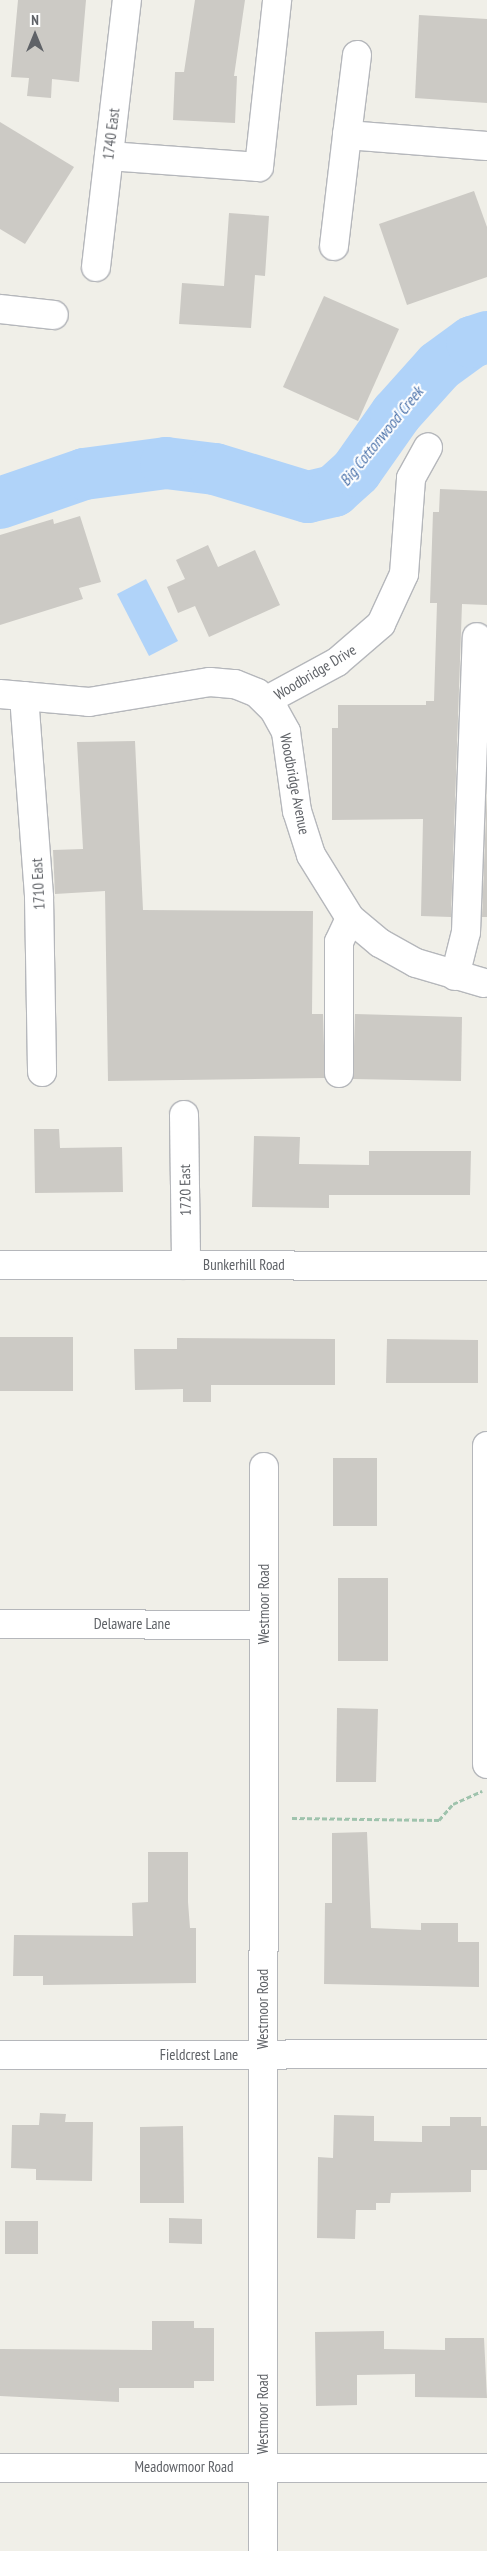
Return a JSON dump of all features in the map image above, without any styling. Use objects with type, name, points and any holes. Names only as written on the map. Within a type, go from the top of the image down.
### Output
[{"type":"street","name":"1740 East","points":[[96,267],[127,0]]},
{"type":"street","points":[[109,156],[259,167],[277,0]]},
{"type":"street","points":[[334,246],[357,55]]},
{"type":"street","points":[[347,136],[487,146]]},
{"type":"street","points":[[0,309],[54,315]]},
{"type":"street","name":"Woodbridge Drive","points":[[12,695],[102,701],[222,682],[246,688],[268,700],[345,657],[381,624],[404,574],[409,488],[428,447]]},
{"type":"street","points":[[455,976],[466,932],[477,638]]},
{"type":"street","name":"1710 East","points":[[12,695],[39,897],[42,1072]]},
{"type":"street","name":"Woodbridge Avenue","points":[[268,700],[281,720],[290,745],[303,834],[322,877],[350,918],[398,954],[455,976],[484,983]]},
{"type":"street","points":[[338,1073],[339,942],[350,918]]},
{"type":"street","name":"1720 East","points":[[184,1115],[186,1265]]},
{"type":"street","name":"Bunkerhill Road","points":[[0,1265],[487,1266]]},
{"type":"street","points":[[486,1446],[487,1764]]},
{"type":"street","name":"Westmoor Road","points":[[264,1467],[264,2551]]},
{"type":"street","name":"Delaware Lane","points":[[0,1624],[264,1625]]},
{"type":"street","name":"Fieldcrest Lane","points":[[0,2055],[487,2054]]},
{"type":"street","name":"Meadowmoor Road","points":[[0,2468],[487,2468]]},
{"type":"path","points":[[289,1818],[439,1820],[454,1804],[474,1798],[487,1786]]},
{"type":"water","points":[[146,579],[178,641],[149,656],[117,594]]},
{"type":"building","points":[[18,0],[86,0],[79,82],[52,79],[51,98],[27,96],[29,78],[11,77]]},
{"type":"building","points":[[195,0],[245,0],[234,76],[237,76],[235,123],[173,120],[175,72],[184,72]]},
{"type":"building","points":[[419,15],[487,19],[487,103],[415,98]]},
{"type":"building","points":[[0,122],[74,167],[25,244],[0,229]]},
{"type":"building","points":[[474,191],[487,227],[487,277],[407,305],[379,224]]},
{"type":"building","points":[[229,213],[269,216],[265,276],[255,275],[251,328],[179,324],[182,283],[224,286]]},
{"type":"building","points":[[324,296],[399,329],[358,421],[283,387]]},
{"type":"building","points":[[440,489],[487,491],[487,605],[462,604],[451,917],[421,916],[423,819],[332,820],[332,728],[338,728],[338,705],[426,705],[426,701],[434,701],[437,603],[430,603],[433,512],[439,512]]},
{"type":"building","points":[[80,516],[101,582],[79,588],[83,599],[0,625],[0,535],[53,519],[54,524]]},
{"type":"building","points":[[208,545],[218,567],[255,550],[280,605],[209,637],[195,606],[178,613],[167,587],[185,579],[176,560]]},
{"type":"building","points":[[135,741],[143,910],[313,911],[312,1014],[323,1014],[325,1078],[108,1081],[105,891],[55,894],[53,850],[83,849],[77,742]]},
{"type":"building","points":[[487,788],[487,917],[482,917]]},
{"type":"building","points":[[355,1014],[462,1017],[461,1081],[353,1079]]},
{"type":"building","points":[[34,1129],[59,1129],[60,1148],[122,1147],[123,1192],[35,1193]]},
{"type":"building","points":[[254,1136],[300,1137],[299,1164],[369,1165],[369,1151],[471,1151],[470,1195],[329,1195],[329,1208],[252,1207]]},
{"type":"building","points":[[0,1337],[73,1337],[73,1391],[0,1391]]},
{"type":"building","points":[[177,1338],[335,1339],[335,1385],[211,1385],[211,1402],[183,1402],[183,1389],[135,1390],[134,1349],[177,1349]]},
{"type":"building","points":[[387,1339],[478,1340],[478,1383],[386,1383]]},
{"type":"building","points":[[333,1458],[377,1458],[377,1526],[333,1526]]},
{"type":"building","points":[[338,1578],[388,1578],[388,1661],[338,1661]]},
{"type":"building","points":[[337,1708],[378,1709],[376,1782],[336,1782]]},
{"type":"building","points":[[367,1832],[371,1928],[421,1930],[421,1923],[458,1923],[458,1942],[479,1942],[479,1987],[324,1984],[325,1903],[332,1903],[332,1833]]},
{"type":"building","points":[[148,1852],[188,1852],[190,1928],[196,1928],[196,1983],[43,1985],[43,1976],[13,1976],[14,1935],[133,1936],[132,1903],[148,1902]]},
{"type":"building","points":[[40,2113],[66,2114],[65,2122],[93,2122],[92,2181],[36,2180],[36,2169],[11,2168],[12,2125],[39,2125]]},
{"type":"building","points":[[334,2115],[374,2116],[374,2141],[422,2142],[422,2126],[450,2126],[450,2117],[481,2117],[481,2126],[487,2126],[487,2170],[471,2170],[471,2192],[391,2193],[390,2203],[376,2203],[376,2210],[356,2210],[355,2239],[317,2238],[318,2157],[333,2158]]},
{"type":"building","points":[[183,2126],[184,2203],[140,2203],[140,2127]]},
{"type":"building","points":[[169,2218],[202,2219],[202,2244],[169,2243]]},
{"type":"building","points":[[5,2221],[38,2221],[38,2254],[5,2254]]},
{"type":"building","points":[[152,2321],[194,2321],[194,2328],[214,2328],[214,2381],[194,2381],[194,2388],[119,2388],[119,2402],[0,2396],[0,2349],[152,2350]]},
{"type":"building","points":[[384,2331],[384,2349],[445,2350],[445,2338],[484,2338],[487,2398],[415,2397],[415,2374],[357,2375],[357,2405],[316,2406],[315,2332]]},
{"type":"waterway","name":"Big Cottonwood Creek","points":[[0,503],[84,474],[166,463],[215,469],[308,497],[334,491],[356,471],[396,414],[439,366],[472,342],[487,337]]}]
